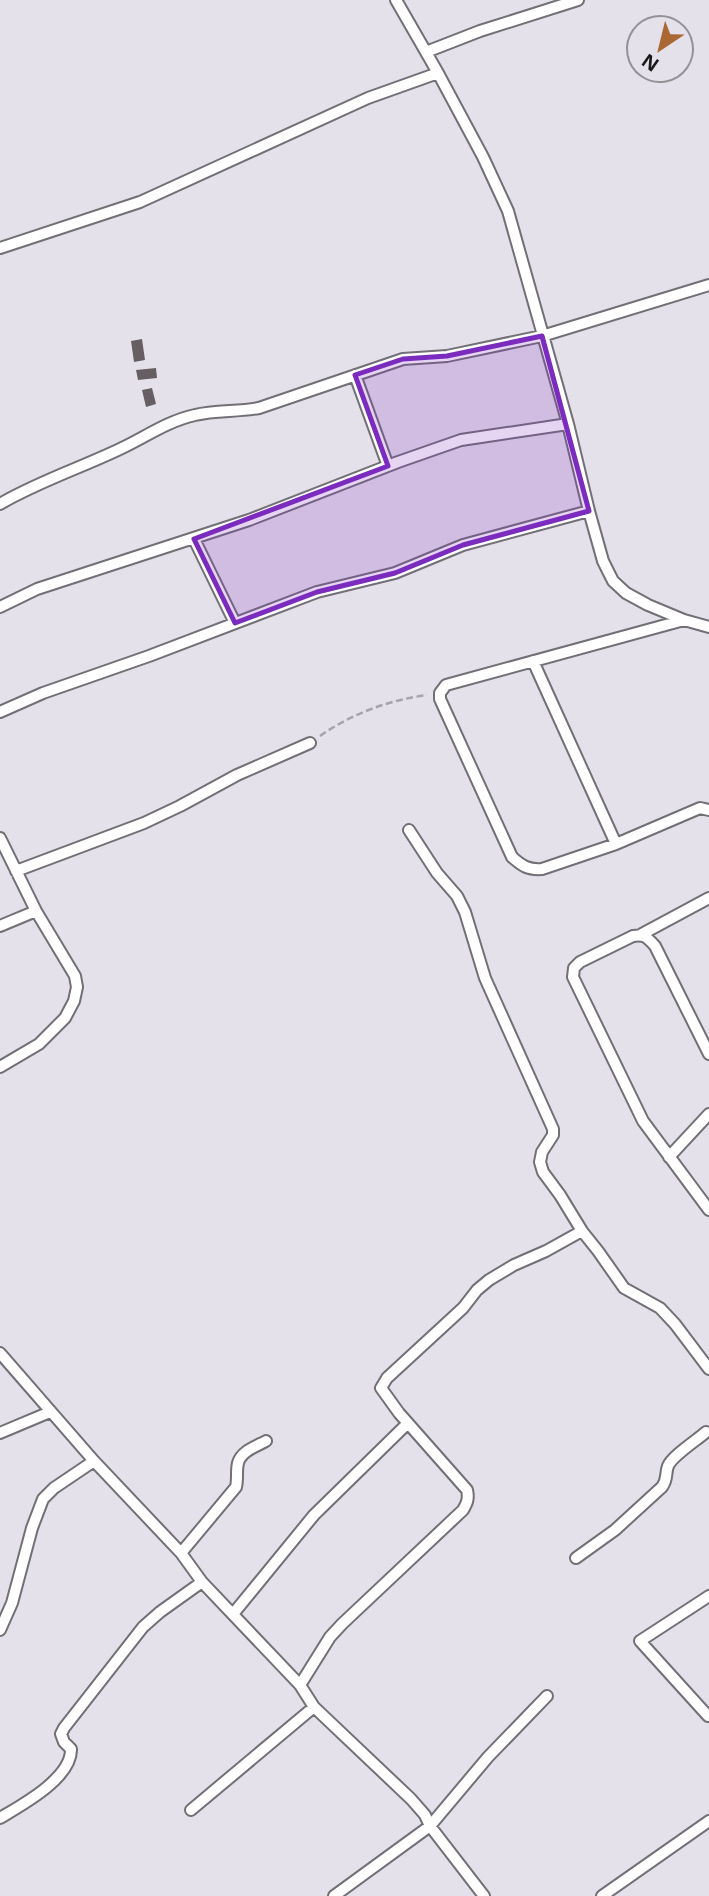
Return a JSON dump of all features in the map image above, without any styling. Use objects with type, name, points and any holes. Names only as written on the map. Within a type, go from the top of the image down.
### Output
[{"type":"street","points":[[396,0],[498,185],[508,211],[568,424],[603,561],[613,581],[626,593],[684,620],[709,627]]},
{"type":"street","points":[[426,51],[578,0]]},
{"type":"street","points":[[0,248],[140,202],[359,102],[438,73]]},
{"type":"street","points":[[0,504],[181,419],[199,414],[259,408],[403,359],[447,356],[542,336],[709,285]]},
{"type":"street","points":[[355,375],[388,466]]},
{"type":"street","points":[[0,607],[37,589],[249,520],[461,440],[568,424]]},
{"type":"street","points":[[0,712],[63,685],[149,656],[317,592],[395,573],[444,551],[589,511]]},
{"type":"street","points":[[194,539],[235,623]]},
{"type":"street","points":[[684,620],[446,685],[440,693],[440,699],[512,857],[530,870],[542,869],[616,844],[700,808],[709,810]]},
{"type":"street","points":[[533,661],[616,844]]},
{"type":"street","points":[[16,872],[144,823],[237,775],[310,743]]},
{"type":"street","points":[[409,830],[436,873],[457,896],[465,912],[485,978],[553,1129],[553,1135],[542,1152],[540,1162],[543,1172],[624,1288],[660,1308],[709,1369]]},
{"type":"street","points":[[0,838],[36,911],[75,976],[77,988],[75,1001],[65,1017],[39,1044],[0,1067]]},
{"type":"street","points":[[709,898],[642,934],[580,962],[574,968],[573,977],[643,1121],[709,1209]]},
{"type":"street","points":[[0,926],[36,911]]},
{"type":"street","points":[[642,934],[655,946],[709,1054]]},
{"type":"street","points":[[669,1157],[709,1114]]},
{"type":"street","points":[[300,1685],[336,1630],[463,1510],[469,1496],[467,1490],[408,1423],[382,1388],[387,1378],[463,1308],[489,1280],[582,1231]]},
{"type":"street","points":[[0,1353],[94,1461],[181,1553],[202,1582],[300,1685],[314,1707],[411,1799],[484,1896]]},
{"type":"street","points":[[0,1433],[50,1412]]},
{"type":"street","points":[[233,1614],[314,1515],[408,1423]]},
{"type":"street","points":[[576,1558],[615,1530],[662,1487],[667,1481],[669,1464],[708,1432]]},
{"type":"street","points":[[181,1553],[236,1487],[240,1459],[266,1440]]},
{"type":"street","points":[[0,1630],[12,1603],[32,1528],[43,1499],[54,1488],[94,1461]]},
{"type":"street","points":[[0,1818],[35,1797],[55,1780],[71,1755],[71,1749],[61,1734],[64,1728],[143,1627],[202,1582]]},
{"type":"street","points":[[709,1596],[640,1641],[709,1717]]},
{"type":"street","points":[[334,1896],[430,1826],[488,1757],[547,1696]]},
{"type":"street","points":[[191,1810],[314,1707]]},
{"type":"street","points":[[602,1896],[709,1821]]},
{"type":"path","points":[[310,743],[330,729],[382,704],[440,693]]},
{"type":"highlighted area","points":[[542,336],[589,511],[463,545],[395,573],[317,592],[235,623],[194,539],[388,466],[355,375],[403,359],[447,356]]},
{"type":"building","points":[[142,339],[145,360],[134,362],[131,341]]},
{"type":"building","points":[[156,368],[157,378],[138,380],[136,370]]},
{"type":"building","points":[[152,388],[156,404],[146,407],[142,390]]}]
